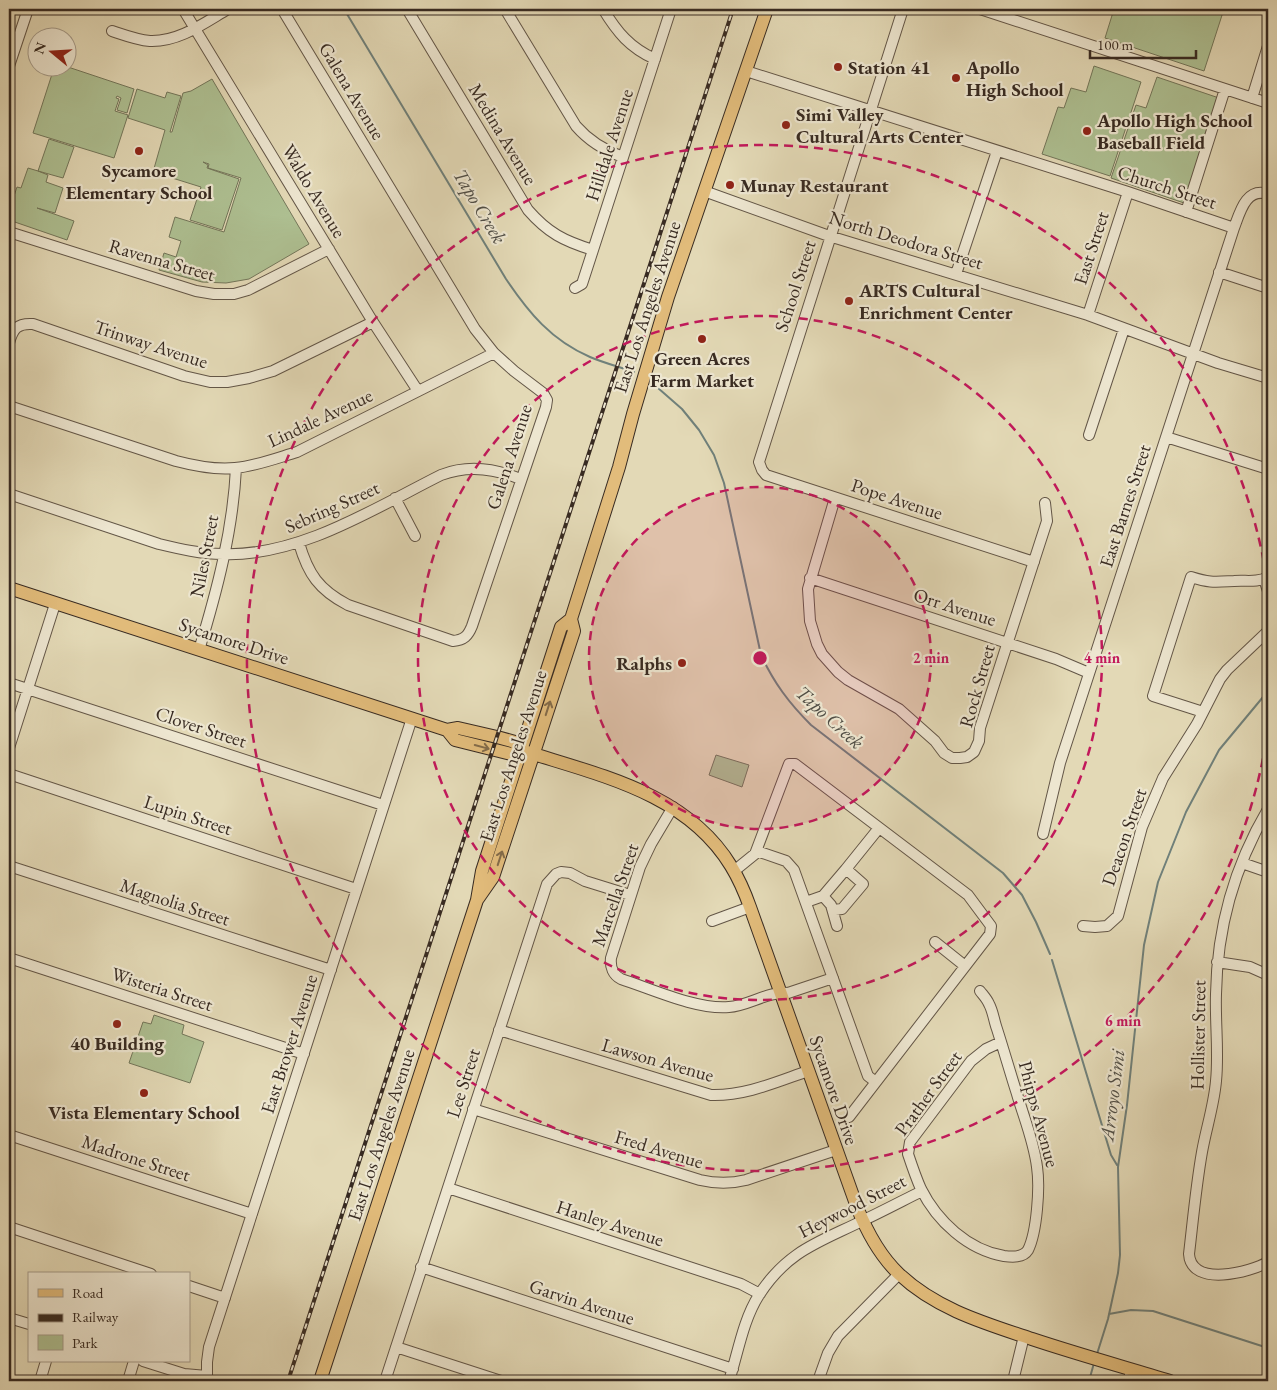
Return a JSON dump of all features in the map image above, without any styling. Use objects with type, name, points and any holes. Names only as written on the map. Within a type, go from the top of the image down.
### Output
[{"type":"main road","name":"East Los Angeles Avenue","points":[[320,1381],[477,900],[493,877],[561,627],[571,619],[617,475],[651,352],[767,9]]},
{"type":"main road","name":"Sycamore Drive","points":[[9,588],[447,730],[458,728],[515,742],[527,752],[634,787],[673,807],[708,836],[734,871],[750,908],[863,1221],[875,1245],[899,1274],[929,1297],[953,1311],[1071,1352],[1119,1366],[1130,1376],[1170,1381]]},
{"type":"street","points":[[9,66],[28,9]]},
{"type":"street","name":"Waldo Avenue","points":[[183,9],[373,322],[418,391]]},
{"type":"street","points":[[112,31],[150,41],[169,39],[195,28],[228,9]]},
{"type":"street","name":"Galena Avenue","points":[[282,9],[475,329],[494,353],[514,371],[543,392],[546,400],[546,407],[520,479],[472,626],[468,636],[462,640],[453,641],[348,605],[336,599],[323,589],[304,563],[299,543]]},
{"type":"street","name":"Medina Avenue","points":[[407,9],[528,210],[540,224],[555,235],[593,250]]},
{"type":"street","points":[[505,9],[576,126],[585,137],[597,146],[623,157]]},
{"type":"street","points":[[603,9],[622,37],[632,46],[655,59]]},
{"type":"street","name":"Hilldale Avenue","points":[[575,288],[582,284],[671,9]]},
{"type":"street","name":"School Street","points":[[759,459],[903,9]]},
{"type":"street","points":[[980,9],[1268,103]]},
{"type":"street","points":[[1252,98],[1268,46]]},
{"type":"street","name":"Church Street","points":[[746,71],[1128,192],[1234,228]]},
{"type":"street","points":[[1186,212],[1225,89]]},
{"type":"street","points":[[956,274],[997,151]]},
{"type":"street","name":"North Deodora Street","points":[[704,192],[750,206],[829,236],[1088,314],[1124,329],[1194,352],[1218,363],[1268,378]]},
{"type":"street","name":"East Street","points":[[1088,314],[1128,192]]},
{"type":"street","name":"East Barnes Street","points":[[1043,834],[1060,763],[1234,228],[1246,199],[1253,194],[1262,192],[1268,194]]},
{"type":"street","name":"Ravenna Street","points":[[9,232],[196,291],[214,294],[234,294],[248,290],[329,249]]},
{"type":"street","points":[[1219,272],[1268,288]]},
{"type":"street","name":"Trinway Avenue","points":[[9,343],[17,327],[33,324],[184,376],[210,382],[227,382],[273,370],[373,322]]},
{"type":"street","points":[[1089,436],[1124,329]]},
{"type":"street","name":"Lindale Avenue","points":[[9,406],[176,461],[195,466],[236,468],[269,461],[297,452],[494,353]]},
{"type":"street","points":[[1166,437],[1268,469]]},
{"type":"street","name":"Pope Avenue","points":[[759,459],[760,468],[766,475],[1034,562]]},
{"type":"street","name":"Niles Street","points":[[199,650],[225,554],[236,468]]},
{"type":"street","name":"Sebring Street","points":[[9,494],[159,544],[180,549],[225,554],[254,552],[299,543],[332,530],[440,475],[464,468],[496,471],[520,479]]},
{"type":"street","points":[[395,498],[415,536]]},
{"type":"street","points":[[810,578],[835,498]]},
{"type":"street","name":"Rock Street","points":[[810,578],[807,600],[810,621],[817,644],[828,662],[848,680],[899,709],[935,741],[944,753],[952,758],[963,758],[974,752],[977,746],[980,728],[1047,521],[1045,503]]},
{"type":"street","points":[[1202,712],[1152,696],[1191,577],[1214,583],[1235,580],[1252,582],[1266,578],[1268,591]]},
{"type":"street","name":"Orr Avenue","points":[[810,578],[1008,642],[1089,673]]},
{"type":"street","points":[[9,748],[55,604]]},
{"type":"street","name":"Deacon Street","points":[[1083,926],[1107,926],[1118,916],[1142,827],[1163,778],[1197,724],[1223,674],[1268,631]]},
{"type":"street","name":"Clover Street","points":[[9,682],[383,805]]},
{"type":"street","name":"East Brower Avenue","points":[[207,1379],[209,1347],[412,718]]},
{"type":"street","points":[[734,871],[755,854],[789,764],[794,764],[968,896],[991,926],[990,934],[849,1117]]},
{"type":"street","name":"Lupin Street","points":[[9,774],[356,889]]},
{"type":"street","name":"Marcella Street","points":[[673,807],[642,861],[611,958],[612,969],[618,978],[696,1004],[714,1008],[740,1006],[780,992]]},
{"type":"street","name":"Hollister Street","points":[[1268,809],[1260,822],[1242,863],[1226,913],[1217,962],[1216,1028],[1218,1061],[1216,1083],[1200,1160],[1189,1254],[1189,1259],[1195,1267],[1203,1272],[1212,1274],[1243,1272],[1268,1262]]},
{"type":"street","points":[[806,902],[823,896],[879,828]]},
{"type":"street","points":[[756,851],[786,861],[794,870],[868,1076],[876,1082]]},
{"type":"street","points":[[1242,863],[1268,872]]},
{"type":"street","name":"Magnolia Street","points":[[9,866],[331,970]]},
{"type":"street","points":[[833,910],[842,909],[863,884],[846,869]]},
{"type":"street","name":"Lee Street","points":[[385,1381],[547,884],[556,874],[561,872],[570,873],[585,881],[630,896]]},
{"type":"street","points":[[823,896],[831,905],[837,926]]},
{"type":"street","points":[[712,921],[750,908]]},
{"type":"street","points":[[934,942],[965,966]]},
{"type":"street","name":"Wisteria Street","points":[[9,958],[304,1054]]},
{"type":"street","points":[[1217,962],[1250,967],[1268,975]]},
{"type":"street","points":[[780,992],[788,993],[833,978]]},
{"type":"street","name":"Phipps Avenue","points":[[980,991],[989,1004],[1033,1148],[1037,1167],[1036,1214],[1028,1250]]},
{"type":"street","name":"Lawson Avenue","points":[[499,1030],[710,1095],[727,1096],[744,1093],[808,1071]]},
{"type":"street","name":"Prather Street","points":[[1001,1042],[986,1049],[971,1061],[910,1142],[907,1149],[922,1191],[932,1208],[958,1234],[976,1247],[994,1254],[1012,1257],[1022,1255],[1028,1250]]},
{"type":"street","name":"Fred Avenue","points":[[473,1108],[716,1184],[746,1180],[836,1150]]},
{"type":"street","name":"Madrone Street","points":[[9,1136],[252,1214]]},
{"type":"street","name":"Hanley Avenue","points":[[448,1188],[741,1284],[760,1294]]},
{"type":"street","name":"Heywood Street","points":[[729,1381],[751,1312],[760,1294],[778,1271],[800,1251],[817,1241],[863,1221],[922,1191]]},
{"type":"street","points":[[9,1227],[145,1272]]},
{"type":"street","name":"Garvin Avenue","points":[[421,1267],[733,1369]]},
{"type":"street","points":[[818,1381],[828,1353],[838,1336],[899,1274]]},
{"type":"street","points":[[190,1286],[225,1298]]},
{"type":"street","points":[[9,1318],[28,1324]]},
{"type":"street","points":[[1013,1381],[1024,1336]]},
{"type":"street","points":[[396,1347],[502,1381]]},
{"type":"street","points":[[40,1381],[46,1362]]},
{"type":"street","points":[[128,1381],[134,1362]]},
{"type":"street","points":[[146,1362],[207,1379]]},
{"type":"green space","points":[[1114,9],[1224,9],[1204,71],[1105,38]]},
{"type":"green space","name":"Apollo High School Baseball Field","points":[[1094,66],[1141,82],[1110,176],[1042,154],[1058,107],[1064,108],[1071,88],[1086,92]]},
{"type":"green space","points":[[78,70],[134,89],[127,113],[117,110],[121,98],[117,96],[116,98],[119,99],[115,111],[128,115],[114,158],[33,133],[51,78],[78,78]]},
{"type":"green space","points":[[1157,77],[1219,98],[1184,203],[1111,178],[1136,105],[1146,108]]},
{"type":"green space","points":[[212,79],[309,244],[249,279],[226,283],[202,282],[159,270],[164,253],[176,257],[181,241],[169,237],[175,217],[224,232],[241,178],[208,168],[209,164],[203,162],[208,165],[207,168],[239,179],[222,230],[190,220],[201,187],[153,172],[165,130],[128,118],[137,89],[165,98],[167,92],[181,96],[170,132],[172,132],[183,93],[191,91]]},
{"type":"green space","points":[[49,139],[74,147],[63,178],[38,171]]},
{"type":"green space","points":[[28,168],[48,175],[46,182],[63,188],[55,213],[37,208],[74,221],[67,240],[9,220],[9,211],[17,187],[21,188]]},
{"type":"green space","points":[[716,755],[749,765],[742,787],[709,775]]},
{"type":"green space","points":[[154,1015],[184,1025],[182,1034],[204,1042],[190,1083],[129,1063],[143,1022],[151,1024]]},
{"type":"waterway","name":"Tapo Creek","points":[[344,9],[506,279],[523,303],[552,334],[576,350],[590,357],[634,372]]},
{"type":"waterway","name":"Tapo Creek","points":[[658,388],[682,409],[699,430],[714,455],[724,483],[761,655],[771,675],[796,709],[811,725],[1003,873],[1022,895],[1050,954]]},
{"type":"waterway","name":"Arroyo Simi","points":[[1097,1354],[1108,1319],[1118,1273],[1120,1255],[1118,1167],[1127,1105],[1144,945],[1158,882],[1186,812],[1219,750],[1268,691]]},
{"type":"waterway","name":"Tapo Creek","points":[[1052,960],[1111,1155],[1117,1165]]},
{"type":"waterway","points":[[1109,1314],[1131,1310],[1153,1311],[1268,1348]]},
{"type":"waterway","name":"Arroyo Simi","points":[[1089,1381],[1094,1363]]},
{"type":"railway","points":[[288,1381],[733,9]]},
{"type":"place","name":"Station 41","points":[[838,67]]},
{"type":"place","name":"Apollo High School","points":[[956,78]]},
{"type":"place","name":"Simi Valley Cultural Arts Center","points":[[786,125]]},
{"type":"place","name":"Apollo High School Baseball Field","points":[[1087,131]]},
{"type":"place","name":"Sycamore Elementary School","points":[[139,151]]},
{"type":"place","name":"Munay Restaurant","points":[[730,185]]},
{"type":"place","name":"ARTS Cultural Enrichment Center","points":[[849,301]]},
{"type":"place","name":"Green Acres Farm Market","points":[[702,339]]},
{"type":"place","name":"Ralphs","points":[[682,663]]},
{"type":"place","name":"40 Building","points":[[117,1024]]},
{"type":"place","name":"Vista Elementary School","points":[[144,1093]]}]
